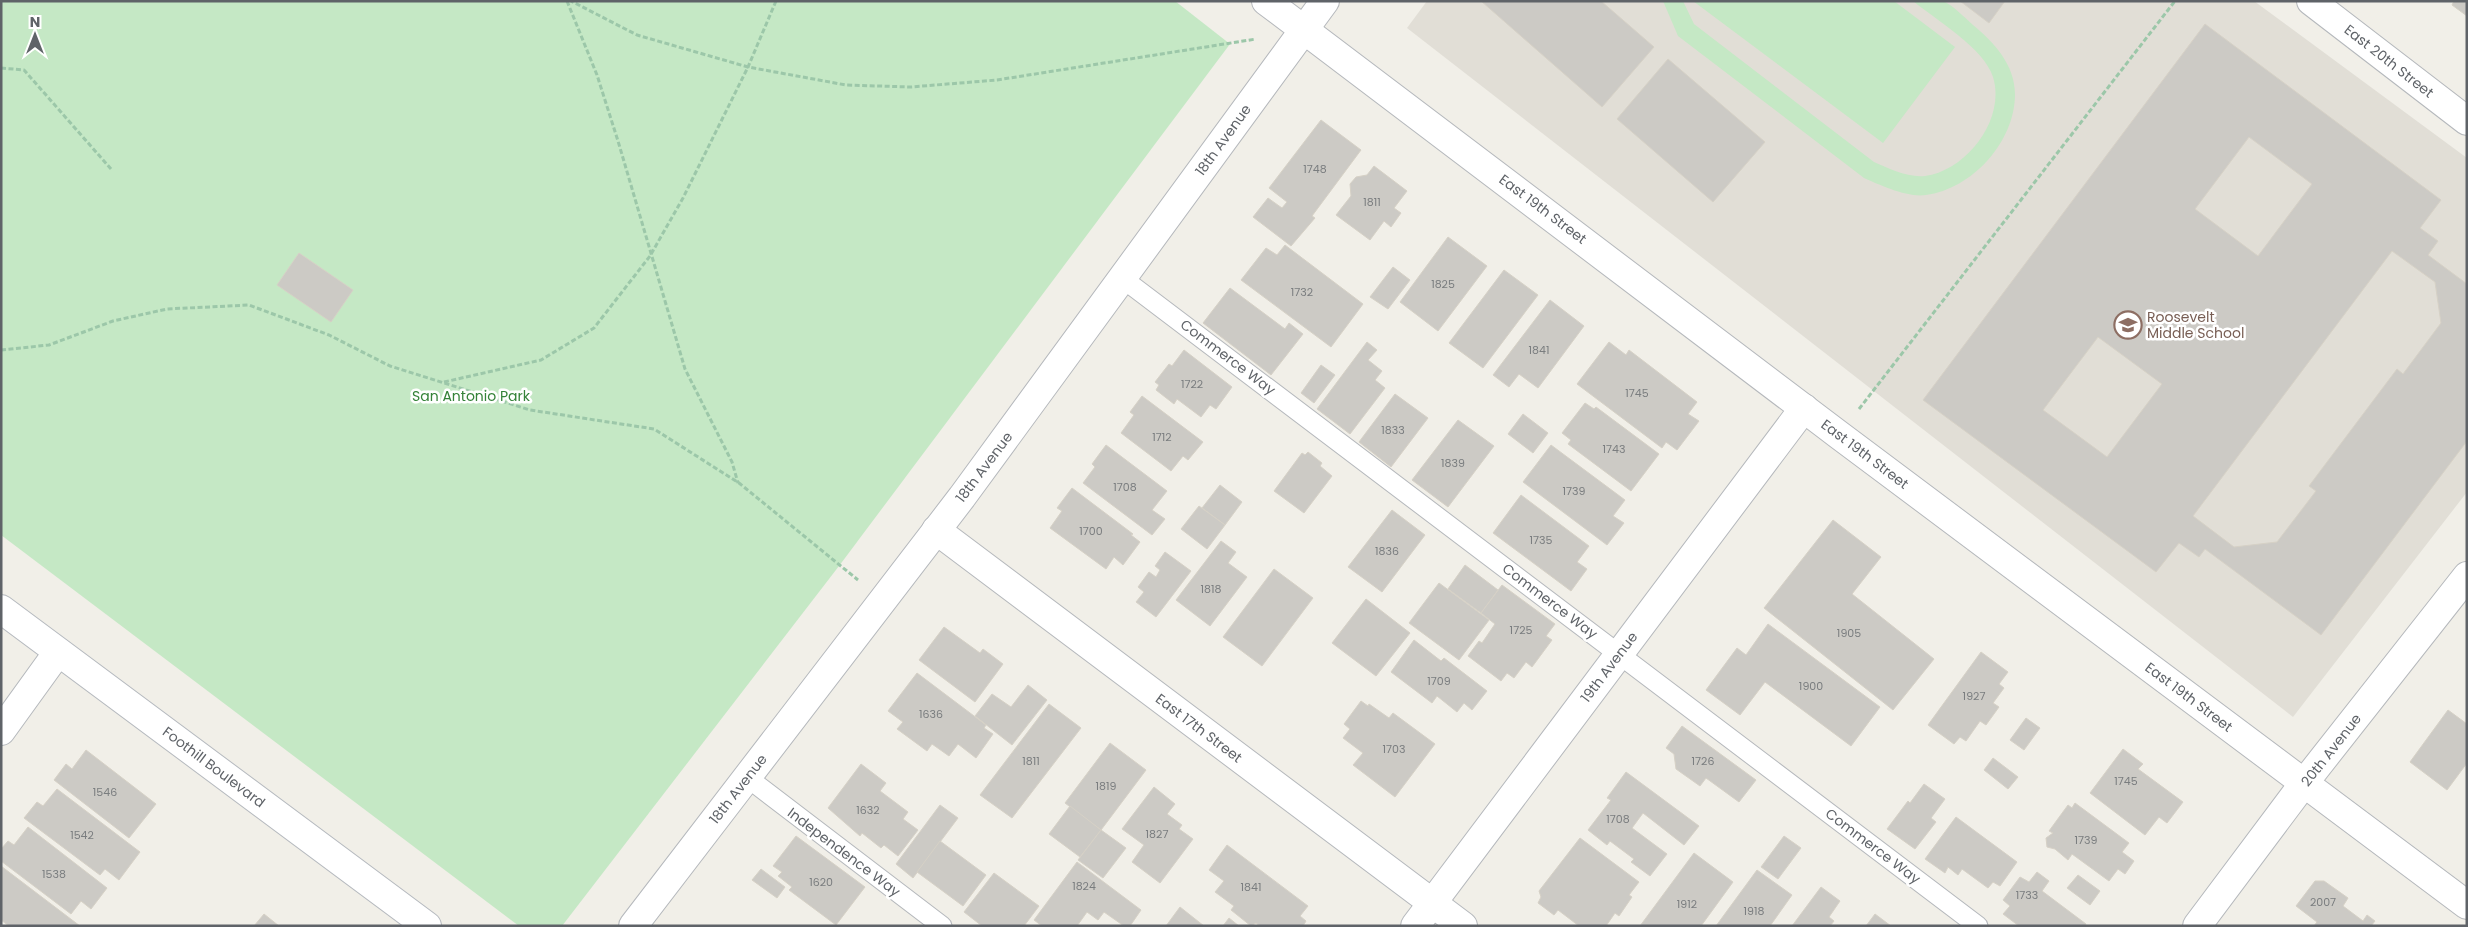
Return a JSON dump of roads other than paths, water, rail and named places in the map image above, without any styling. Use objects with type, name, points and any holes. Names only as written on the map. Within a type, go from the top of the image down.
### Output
[{"type":"street","name":"East 19th Street","points":[[1266,1],[1839,435],[2467,905]]},
{"type":"street","name":"18th Avenue","points":[[633,926],[936,530],[1325,1]]},
{"type":"street","name":"East 20th Street","points":[[2311,1],[2467,121]]},
{"type":"street","name":"19th Avenue","points":[[1415,926],[1804,408]]},
{"type":"street","name":"East 17th Street","points":[[936,530],[1463,926]]},
{"type":"street","name":"20th Avenue","points":[[2197,926],[2304,783],[2467,576]]},
{"type":"street","name":"Foothill Boulevard","points":[[1,608],[427,926]]},
{"type":"street","points":[[1,731],[58,652]]},
{"type":"lane","name":"Commerce Way","points":[[1122,278],[1978,926]]},
{"type":"lane","name":"Independence Way","points":[[748,778],[942,926]]},
{"type":"place","name":"Roosevelt Middle School","points":[[2128,325]]},
{"type":"park label","name":"San Antonio Park","points":[[471,396]]}]
